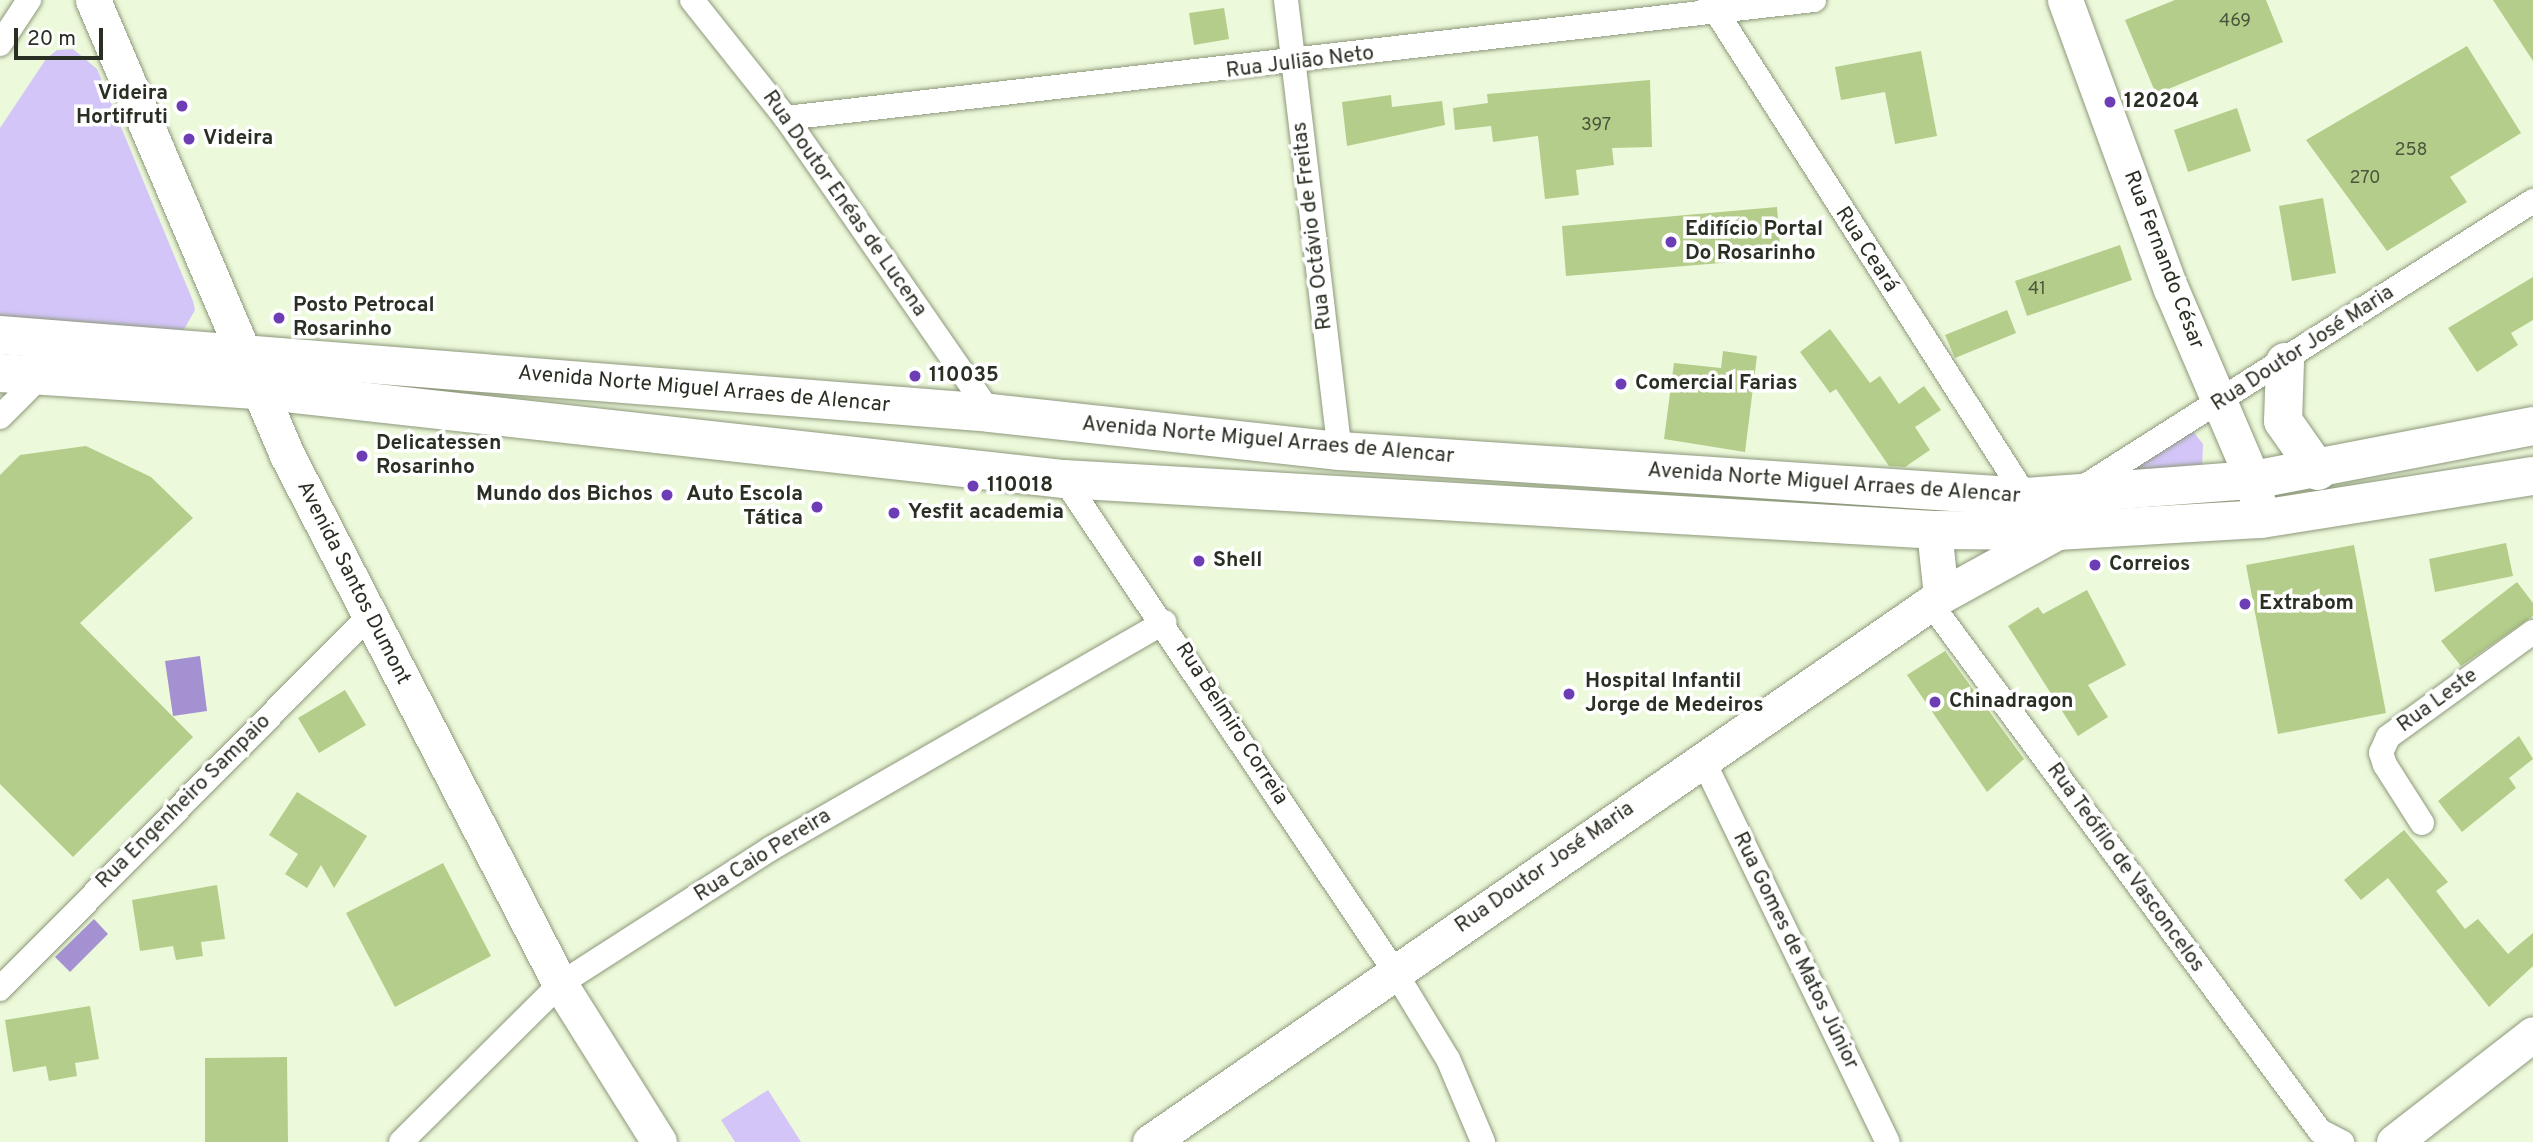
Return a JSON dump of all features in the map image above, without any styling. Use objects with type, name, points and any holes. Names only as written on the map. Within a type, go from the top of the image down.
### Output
[{"type":"main road","name":"Avenida Norte Miguel Arraes de Alencar","points":[[0,335],[990,413],[1340,451],[2026,498],[2253,480],[2318,471],[2533,426]]},
{"type":"main road","points":[[2285,362],[2283,421],[2318,471]]},
{"type":"main road","name":"Avenida Norte Miguel Arraes de Alencar","points":[[0,373],[258,390],[1064,479],[1934,530],[2059,531],[2261,519],[2530,483]]},
{"type":"street","points":[[0,44],[30,0]]},
{"type":"street","name":"Avenida Santos Dumont","points":[[93,0],[258,390],[369,616],[560,984],[659,1142]]},
{"type":"street","name":"Rua Doutor Enéas de Lucena","points":[[692,0],[786,118],[990,413]]},
{"type":"street","name":"Rua Octávio de Freitas","points":[[1286,0],[1340,451]]},
{"type":"street","name":"Rua Julião Neto","points":[[786,118],[1294,64],[1713,6],[1814,0]]},
{"type":"street","name":"Rua Fernando César","points":[[2065,0],[2171,289],[2253,480],[2261,519]]},
{"type":"street","name":"Rua Ceará","points":[[1713,6],[2026,498]]},
{"type":"street","name":"Rua Doutor José Maria","points":[[2072,495],[2285,362],[2533,201]]},
{"type":"street","points":[[0,417],[43,374]]},
{"type":"street","name":"Rua Belmiro Correia","points":[[1064,479],[1164,622],[1395,972],[1448,1059],[1482,1142]]},
{"type":"street","points":[[1934,530],[1936,600]]},
{"type":"street","name":"Rua Doutor José Maria","points":[[1150,1142],[1936,600],[2059,531]]},
{"type":"street","name":"Rua Teófilo de Vasconcelos","points":[[1936,600],[2328,1138]]},
{"type":"street","name":"Rua Engenheiro Sampaio","points":[[0,989],[369,616]]},
{"type":"street","name":"Rua Caio Pereira","points":[[401,1142],[560,984],[770,849],[1164,622]]},
{"type":"street","name":"Rua Leste","points":[[2422,823],[2385,765],[2381,753],[2388,737],[2533,632]]},
{"type":"street","name":"Rua Gomes de Matos Júnior","points":[[1703,760],[1888,1142]]},
{"type":"street","points":[[2411,1138],[2533,1034]]},
{"type":"shaded area","points":[[73,49],[97,69],[193,301],[195,310],[183,331],[0,322],[0,128],[46,59],[57,50]]},
{"type":"shaded area","points":[[2192,430],[2203,444],[2202,467],[2122,479],[2119,468]]},
{"type":"shaded area","points":[[200,656],[207,711],[173,716],[165,661]]},
{"type":"shaded area","points":[[94,919],[108,934],[70,972],[55,957]]},
{"type":"shaded area","points":[[768,1090],[801,1142],[735,1142],[721,1120]]},
{"type":"building","points":[[2175,0],[2266,0],[2283,42],[2156,94],[2125,20]]},
{"type":"building","points":[[2493,0],[2533,0],[2533,61]]},
{"type":"building","points":[[1224,8],[1229,39],[1194,45],[1189,13]]},
{"type":"building","points":[[2467,46],[2521,133],[2450,177],[2467,202],[2387,251],[2306,140]]},
{"type":"building","points":[[1921,51],[1937,136],[1895,144],[1885,92],[1841,100],[1835,67]]},
{"type":"building","points":[[1650,80],[1652,147],[1612,148],[1614,165],[1576,170],[1579,195],[1545,199],[1538,136],[1493,142],[1491,126],[1455,130],[1453,108],[1488,103],[1487,94]]},
{"type":"building","points":[[1391,95],[1392,107],[1442,101],[1445,125],[1347,146],[1342,102]]},
{"type":"building","points":[[2237,108],[2251,151],[2188,172],[2174,130]]},
{"type":"building","points":[[2323,198],[2336,273],[2292,281],[2279,206]]},
{"type":"building","name":"Edifício Portal Do Rosarinho","points":[[1777,207],[1781,258],[1566,276],[1562,226]]},
{"type":"building","points":[[2120,245],[2132,280],[2027,316],[2015,281]]},
{"type":"building","points":[[2533,277],[2533,320],[2511,333],[2518,345],[2477,372],[2448,328]]},
{"type":"building","points":[[2007,310],[2016,333],[1955,358],[1945,335]]},
{"type":"building","points":[[1830,329],[1870,383],[1880,376],[1899,404],[1924,386],[1941,410],[1915,427],[1930,450],[1905,467],[1889,466],[1836,389],[1830,393],[1800,352]]},
{"type":"building","points":[[1723,351],[1757,356],[1745,452],[1664,439],[1674,363],[1721,368]]},
{"type":"building","points":[[86,446],[151,477],[193,518],[80,623],[193,737],[73,857],[0,784],[0,475],[20,455]]},
{"type":"building","points":[[2506,543],[2513,576],[2435,592],[2429,559]]},
{"type":"building","points":[[2354,545],[2386,713],[2278,734],[2246,565]]},
{"type":"building","points":[[2517,582],[2533,603],[2533,616],[2461,666],[2441,641]]},
{"type":"building","points":[[2087,590],[2126,665],[2088,685],[2108,717],[2078,736],[2008,626],[2038,607],[2043,614]]},
{"type":"building","points":[[1945,651],[2024,759],[1987,792],[1907,675]]},
{"type":"building","points":[[345,690],[366,725],[319,753],[298,718]]},
{"type":"building","points":[[2519,736],[2533,759],[2509,778],[2516,788],[2462,832],[2438,801]]},
{"type":"building","points":[[297,792],[367,836],[334,888],[321,865],[307,888],[285,874],[298,854],[269,835]]},
{"type":"building","points":[[2404,830],[2448,882],[2436,891],[2465,929],[2478,919],[2508,954],[2533,933],[2533,966],[2489,1007],[2388,878],[2361,900],[2344,880]]},
{"type":"building","points":[[443,863],[491,956],[395,1007],[346,913]]},
{"type":"building","points":[[217,885],[225,939],[201,942],[203,956],[176,960],[173,946],[140,951],[132,900]]},
{"type":"building","points":[[90,1006],[99,1059],[75,1063],[77,1076],[49,1081],[46,1066],[13,1072],[5,1020]]},
{"type":"building","points":[[287,1057],[288,1142],[205,1142],[205,1058]]},
{"type":"place","name":"120204","points":[[2110,102]]},
{"type":"place","name":"Videira Hortifruti","points":[[182,106]]},
{"type":"place","name":"Videira","points":[[189,139]]},
{"type":"place","name":"Edifício Portal Do Rosarinho","points":[[1671,242]]},
{"type":"place","name":"Posto Petrocal Rosarinho","points":[[279,318]]},
{"type":"place","name":"110035","points":[[915,376]]},
{"type":"place","name":"Comercial Farias","points":[[1621,384]]},
{"type":"place","name":"Delicatessen Rosarinho","points":[[362,456]]},
{"type":"place","name":"110018","points":[[973,486]]},
{"type":"place","name":"Mundo dos Bichos","points":[[667,495]]},
{"type":"place","name":"Auto Escola Tática","points":[[817,507]]},
{"type":"place","name":"Yesfit academia","points":[[894,513]]},
{"type":"place","name":"Shell","points":[[1199,561]]},
{"type":"place","name":"Correios","points":[[2095,565]]},
{"type":"place","name":"Extrabom","points":[[2245,604]]},
{"type":"place","name":"Hospital Infantil Jorge de Medeiros","points":[[1569,694]]},
{"type":"place","name":"Chinadragon","points":[[1935,702]]}]
